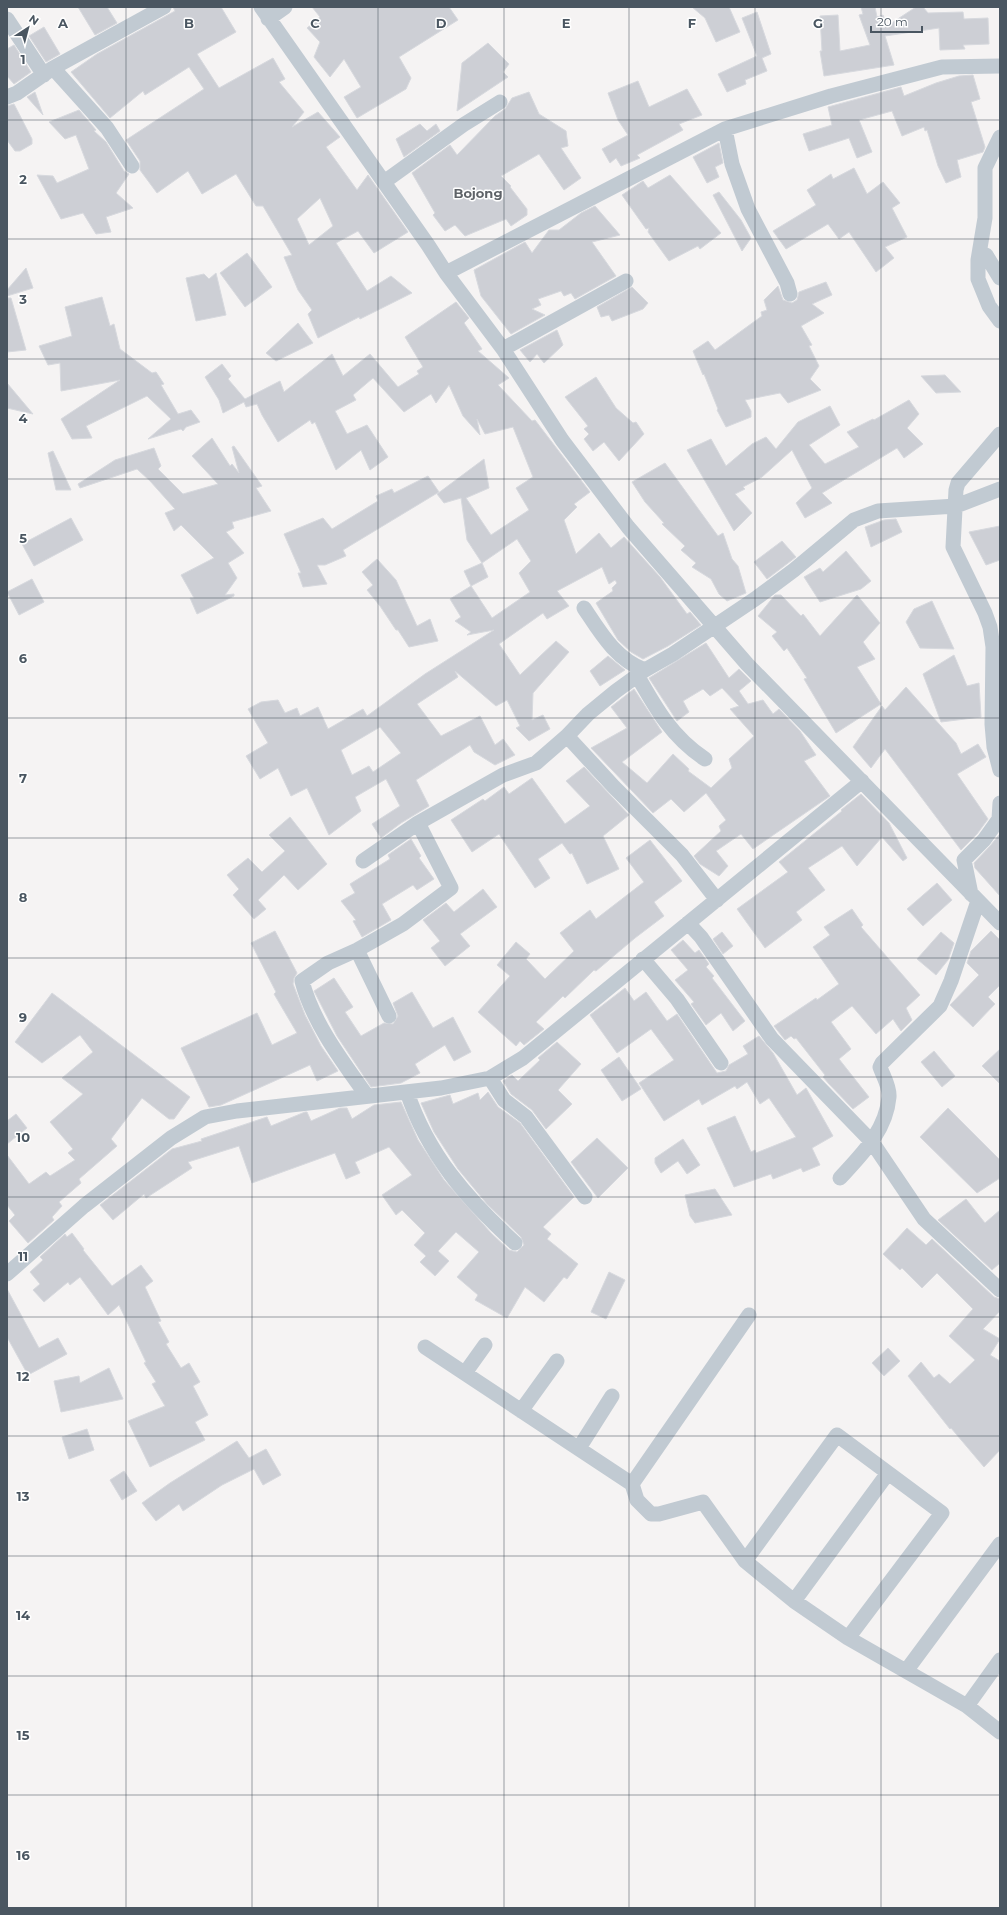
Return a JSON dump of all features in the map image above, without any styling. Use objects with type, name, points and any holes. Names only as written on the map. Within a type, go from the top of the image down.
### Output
[{"type":"street","points":[[7,97],[17,94],[49,71],[164,7]]},
{"type":"street","points":[[285,7],[264,13],[384,182],[446,273],[503,349],[562,440],[628,527],[752,670],[1000,923]]},
{"type":"street","points":[[7,19],[49,71],[107,128],[132,166]]},
{"type":"street","points":[[446,273],[726,129],[831,96],[942,67],[1000,66]]},
{"type":"street","points":[[384,182],[463,125],[500,102]]},
{"type":"street","points":[[726,129],[732,164],[748,209],[787,283],[790,294]]},
{"type":"street","points":[[1000,137],[985,168],[985,218],[979,253],[978,279],[989,306],[1000,321]]},
{"type":"street","points":[[986,255],[1000,278]]},
{"type":"street","points":[[503,349],[626,281]]},
{"type":"street","points":[[1000,434],[958,483],[956,490],[953,547],[990,627],[992,647],[992,724],[994,747],[1000,770]]},
{"type":"street","points":[[363,861],[418,823],[503,775],[536,763],[567,736],[588,714],[641,673],[673,654],[794,570],[854,520],[878,510],[956,506],[1000,489]]},
{"type":"street","points":[[584,608],[603,636],[625,660],[641,673],[662,719],[693,751],[705,759]]},
{"type":"street","points":[[567,736],[614,787],[682,855],[717,900]]},
{"type":"street","points":[[7,1274],[84,1206],[171,1138],[205,1117],[237,1111],[441,1088],[490,1078],[523,1058],[643,958],[717,900],[862,781]]},
{"type":"street","points":[[840,1178],[872,1142],[882,1122],[889,1096],[880,1067],[890,1054],[923,1024],[940,1006],[951,981],[974,898],[964,860],[984,840],[999,819],[1000,803]]},
{"type":"street","points":[[367,1096],[332,1046],[304,992],[302,981],[328,964],[357,950],[403,924],[452,888],[418,823]]},
{"type":"street","points":[[688,923],[701,937],[772,1039],[872,1142],[924,1219],[1000,1290]]},
{"type":"street","points":[[357,950],[389,1016]]},
{"type":"street","points":[[643,958],[677,999],[721,1064]]},
{"type":"street","points":[[490,1078],[504,1100],[526,1117],[584,1197]]},
{"type":"street","points":[[407,1092],[416,1118],[430,1145],[445,1167],[481,1212],[515,1243]]},
{"type":"street","points":[[632,1484],[749,1315]]},
{"type":"street","points":[[465,1373],[486,1345]]},
{"type":"street","points":[[425,1347],[632,1484],[637,1500],[651,1514],[659,1514],[703,1502],[745,1561],[794,1601],[848,1638],[967,1706],[1000,1732]]},
{"type":"street","points":[[520,1411],[557,1361]]},
{"type":"street","points":[[579,1448],[612,1396]]},
{"type":"street","points":[[745,1561],[837,1435],[942,1513],[848,1638]]},
{"type":"street","points":[[794,1601],[888,1473]]},
{"type":"street","points":[[906,1671],[1000,1544]]},
{"type":"street","points":[[967,1706],[1000,1660]]},
{"type":"building","points":[[78,7],[107,7],[117,23],[95,35]]},
{"type":"building","points":[[173,7],[221,7],[236,32],[197,54],[219,88],[273,58],[285,79],[279,82],[304,112],[292,127],[318,112],[340,137],[326,147],[357,190],[368,175],[408,232],[374,253],[358,231],[336,243],[367,291],[391,276],[412,293],[360,319],[359,317],[318,338],[308,314],[312,310],[298,290],[284,257],[292,255],[263,206],[256,206],[236,174],[202,194],[188,171],[157,193],[140,170],[140,161],[126,140],[204,89],[189,67],[145,95],[143,91],[110,118],[71,72],[97,54],[175,11]],"holes":[[[320,198],[333,226],[309,245],[297,219]]]},
{"type":"building","points":[[312,7],[449,7],[458,20],[399,57],[411,78],[406,89],[357,118],[344,97],[361,87],[344,59],[330,77],[314,57],[320,42],[307,28],[320,17]]},
{"type":"building","points":[[692,7],[729,7],[740,32],[716,42],[705,18]]},
{"type":"building","points":[[861,7],[875,7],[877,17],[883,15],[887,26],[916,7],[923,7],[928,13],[963,12],[964,19],[988,18],[989,44],[963,45],[965,49],[940,50],[939,28],[885,36],[894,65],[824,76],[820,51],[822,51],[820,16],[838,15],[840,51],[870,45],[859,15],[863,14]]},
{"type":"building","points":[[757,12],[771,54],[762,58],[767,71],[745,80],[746,84],[727,92],[718,74],[757,56],[742,18]]},
{"type":"building","points":[[44,27],[60,54],[46,62],[29,36]]},
{"type":"building","points":[[488,43],[509,64],[503,72],[508,77],[457,111],[462,63]]},
{"type":"building","points":[[14,45],[31,72],[14,84],[7,76],[7,49]]},
{"type":"building","points":[[973,75],[980,99],[971,102],[985,147],[983,152],[957,160],[961,177],[946,183],[938,166],[927,130],[925,131],[924,127],[902,136],[892,111],[859,120],[872,152],[857,158],[849,138],[809,151],[803,134],[832,125],[828,107],[901,87],[904,96],[936,83],[959,76]]},
{"type":"building","points":[[638,81],[649,107],[687,89],[702,115],[679,124],[683,130],[637,155],[640,158],[621,166],[616,158],[610,163],[602,149],[628,135],[618,120],[608,93]]},
{"type":"building","points":[[35,92],[43,115],[27,97]]},
{"type":"building","points":[[529,92],[539,114],[566,131],[568,146],[561,148],[581,178],[564,190],[539,154],[501,176],[511,186],[510,187],[527,209],[527,215],[511,226],[506,219],[465,236],[455,225],[445,231],[433,215],[435,213],[412,173],[450,145],[457,155],[495,116],[505,109],[512,98]]},
{"type":"building","points":[[14,104],[32,139],[32,144],[20,151],[15,151],[7,140],[7,106]]},
{"type":"building","points":[[79,110],[96,130],[94,131],[106,142],[124,171],[129,174],[116,193],[133,208],[106,217],[111,232],[96,234],[83,213],[61,219],[37,175],[53,176],[57,183],[89,169],[76,135],[65,139],[49,122]]},
{"type":"building","points":[[420,124],[427,131],[436,124],[440,131],[404,157],[396,139]]},
{"type":"building","points":[[719,143],[723,163],[715,167],[719,177],[707,183],[693,157]]},
{"type":"building","points":[[854,168],[867,194],[883,182],[900,203],[892,208],[907,237],[885,247],[894,258],[876,272],[849,232],[839,239],[828,224],[786,249],[773,231],[816,205],[807,190],[831,174],[833,179]]},
{"type":"building","points":[[670,175],[721,233],[700,249],[698,246],[669,261],[648,232],[649,228],[646,229],[622,195],[643,181],[648,188]]},
{"type":"building","points":[[719,192],[741,220],[751,238],[742,251],[713,195]]},
{"type":"building","points":[[595,206],[620,235],[592,242],[616,276],[575,299],[571,293],[564,296],[561,291],[538,299],[541,305],[532,309],[545,315],[511,334],[481,296],[474,270],[525,242],[532,253],[549,230],[559,230],[581,213]]},
{"type":"building","points":[[247,253],[272,287],[245,307],[220,273]]},
{"type":"building","points":[[26,268],[33,288],[7,296],[7,290]]},
{"type":"building","points":[[216,273],[226,315],[196,321],[186,278],[204,274],[209,279]]},
{"type":"building","points":[[826,282],[832,295],[812,304],[824,313],[801,326],[812,345],[809,346],[819,366],[810,379],[821,390],[788,403],[780,393],[745,400],[751,411],[751,417],[726,427],[717,410],[718,409],[704,374],[703,375],[693,351],[708,341],[715,350],[762,316],[761,312],[767,310],[764,300],[778,286],[783,300],[792,303],[797,300],[799,292]]},
{"type":"building","points":[[632,287],[648,303],[643,309],[612,321],[609,315],[601,317],[597,307]]},
{"type":"building","points":[[102,297],[110,326],[114,324],[120,349],[152,373],[156,372],[164,384],[161,385],[178,414],[191,410],[200,422],[186,427],[183,431],[181,429],[148,439],[171,419],[147,396],[86,426],[92,438],[72,439],[61,419],[120,380],[61,391],[60,363],[48,365],[39,346],[72,336],[65,307]]},
{"type":"building","points":[[7,298],[11,298],[26,350],[7,352]]},
{"type":"building","points":[[456,302],[469,318],[464,323],[482,349],[478,351],[509,378],[498,385],[532,421],[535,420],[590,492],[574,504],[577,507],[564,520],[576,554],[599,533],[611,548],[624,537],[660,577],[687,614],[690,612],[701,625],[668,646],[643,659],[631,652],[618,640],[596,603],[613,591],[612,588],[617,583],[615,580],[609,584],[602,567],[557,591],[569,606],[547,619],[543,613],[499,644],[520,675],[556,641],[569,652],[533,693],[532,720],[543,715],[550,729],[529,741],[516,728],[520,726],[507,700],[496,706],[455,671],[458,677],[417,704],[441,736],[480,716],[495,745],[503,739],[515,755],[495,765],[474,752],[470,745],[416,780],[429,806],[401,823],[381,838],[372,824],[400,806],[386,779],[355,797],[361,811],[329,835],[307,788],[291,796],[278,768],[260,779],[246,756],[268,743],[248,709],[261,702],[278,700],[285,713],[297,708],[300,716],[318,707],[328,729],[363,709],[367,716],[425,674],[494,630],[467,635],[471,632],[455,621],[461,617],[450,599],[471,586],[492,618],[530,592],[519,573],[531,561],[517,539],[482,563],[467,540],[461,498],[444,503],[437,494],[484,459],[489,488],[466,498],[491,535],[529,510],[516,488],[533,477],[513,427],[485,434],[477,419],[480,435],[463,416],[449,385],[436,403],[431,394],[404,412],[373,378],[353,395],[356,400],[335,411],[347,434],[367,425],[388,457],[370,470],[361,450],[336,470],[315,422],[312,424],[310,420],[278,442],[257,404],[246,407],[244,402],[223,413],[219,400],[205,377],[222,364],[231,376],[228,379],[245,399],[280,381],[284,392],[332,354],[343,376],[370,354],[398,387],[419,374],[417,371],[423,367],[405,337]],"holes":[[[380,727],[401,753],[373,772],[369,766],[352,775],[341,750]]]},
{"type":"building","points":[[298,323],[313,343],[276,361],[266,353]]},
{"type":"building","points":[[557,330],[563,345],[544,363],[537,354],[530,362],[520,350]]},
{"type":"building","points":[[945,375],[961,392],[936,393],[921,376]]},
{"type":"building","points":[[596,377],[616,408],[633,423],[636,422],[644,434],[619,461],[604,442],[593,451],[584,439],[589,434],[584,429],[588,426],[565,397]]},
{"type":"building","points":[[7,383],[33,414],[7,408]]},
{"type":"building","points":[[909,400],[919,414],[907,428],[923,444],[904,458],[897,448],[822,493],[832,503],[805,518],[796,503],[812,488],[792,450],[762,477],[743,487],[745,489],[735,494],[752,513],[734,531],[687,450],[711,439],[726,466],[752,444],[766,437],[776,449],[798,422],[830,406],[840,425],[809,445],[825,464],[859,447],[847,432],[873,419],[874,420]]},
{"type":"building","points":[[212,438],[230,466],[232,464],[239,473],[232,447],[234,446],[262,486],[256,488],[271,511],[232,522],[234,528],[226,532],[244,553],[228,563],[237,578],[225,595],[234,594],[234,596],[197,614],[190,598],[194,598],[181,575],[214,558],[181,525],[174,531],[165,513],[175,509],[150,481],[137,469],[80,488],[78,484],[115,460],[154,448],[161,466],[158,469],[183,494],[218,484],[192,456]]},
{"type":"building","points":[[53,451],[71,490],[56,490],[48,453]]},
{"type":"building","points":[[665,463],[718,536],[723,533],[732,559],[738,566],[746,593],[727,601],[719,594],[711,579],[692,567],[696,563],[681,550],[685,546],[662,524],[664,523],[645,502],[632,482]]},
{"type":"building","points":[[428,476],[439,492],[343,550],[346,556],[325,565],[317,565],[327,584],[303,587],[298,573],[301,573],[284,534],[323,518],[332,529],[378,501],[376,496],[392,489],[394,493]]},
{"type":"building","points":[[71,518],[83,540],[34,566],[22,544]]},
{"type":"building","points":[[896,519],[902,532],[871,547],[865,527],[884,520]]},
{"type":"building","points":[[1000,526],[1000,560],[986,565],[969,532]]},
{"type":"building","points":[[782,541],[796,557],[767,579],[754,562]]},
{"type":"building","points":[[846,551],[871,581],[861,589],[820,602],[804,577],[820,568],[823,572]]},
{"type":"building","points":[[377,559],[396,580],[417,626],[430,619],[438,641],[409,647],[398,630],[396,630],[367,590],[373,585],[362,572]]},
{"type":"building","points":[[482,563],[488,577],[471,586],[464,571]]},
{"type":"building","points":[[32,579],[44,602],[19,615],[7,592]]},
{"type":"building","points":[[775,595],[781,595],[801,616],[803,614],[820,636],[857,595],[880,623],[863,642],[875,659],[857,667],[881,704],[836,733],[804,679],[807,678],[787,648],[784,651],[772,636],[777,632],[758,616]]},
{"type":"building","points":[[932,601],[954,649],[920,648],[906,622],[914,609]]},
{"type":"building","points":[[706,643],[729,678],[739,669],[751,681],[739,691],[748,704],[763,700],[773,714],[779,709],[800,731],[816,755],[804,761],[830,796],[753,849],[741,834],[716,851],[728,866],[719,876],[700,864],[694,856],[721,831],[719,826],[726,820],[706,793],[684,812],[671,799],[653,813],[591,748],[627,728],[611,707],[634,689],[662,732],[622,762],[647,783],[673,754],[689,769],[688,771],[711,788],[732,768],[729,759],[754,736],[730,709],[739,706],[722,688],[710,696],[703,689],[683,701],[689,712],[677,721],[649,678]]},
{"type":"building","points":[[954,655],[967,686],[979,683],[981,717],[941,722],[923,674]]},
{"type":"building","points":[[608,656],[625,670],[600,686],[590,671]]},
{"type":"building","points":[[906,687],[956,743],[961,754],[978,744],[986,757],[957,774],[988,819],[977,834],[961,850],[885,749],[871,768],[853,747],[882,706],[885,710]]},
{"type":"building","points":[[584,767],[629,815],[603,836],[619,869],[587,884],[572,853],[570,854],[562,843],[538,859],[550,878],[535,888],[499,834],[472,852],[451,820],[483,799],[485,801],[504,787],[509,794],[532,778],[565,824],[590,806],[566,781]]},
{"type":"building","points":[[861,794],[889,823],[907,858],[903,861],[882,837],[857,866],[842,846],[808,868],[825,890],[796,912],[802,920],[765,948],[737,909],[788,872],[779,862]]},
{"type":"building","points":[[290,817],[327,864],[298,890],[284,875],[258,900],[266,909],[254,919],[233,895],[239,889],[227,875],[248,858],[262,872],[285,851],[269,835]]},
{"type":"building","points":[[999,835],[1000,896],[975,868],[974,863]]},
{"type":"building","points":[[411,839],[421,856],[419,858],[434,879],[417,890],[413,885],[382,904],[391,920],[362,937],[353,921],[356,920],[341,901],[355,893],[350,884],[390,859],[388,855]]},
{"type":"building","points":[[650,840],[682,881],[654,902],[664,916],[596,971],[594,970],[565,998],[563,996],[536,1022],[544,1029],[524,1045],[520,1041],[516,1046],[478,1012],[510,976],[497,965],[516,942],[530,954],[526,959],[545,979],[574,951],[560,933],[590,910],[596,919],[644,882],[626,858]]},
{"type":"building","points":[[937,883],[952,900],[923,926],[907,909]]},
{"type":"building","points":[[483,889],[497,907],[460,934],[470,946],[445,966],[431,948],[440,941],[423,920],[446,903],[454,912]]},
{"type":"building","points":[[852,909],[863,925],[861,927],[920,995],[906,1008],[912,1020],[901,1031],[893,1019],[876,1034],[852,1006],[831,1022],[851,1049],[839,1059],[869,1097],[853,1109],[823,1077],[825,1075],[796,1038],[794,1039],[791,1036],[785,1040],[774,1026],[816,998],[817,1000],[839,984],[813,947],[830,935],[824,927]]},
{"type":"building","points":[[275,931],[297,973],[293,984],[305,1015],[321,1046],[338,1071],[317,1081],[310,1065],[221,1105],[209,1107],[181,1048],[257,1013],[272,1045],[297,1033],[274,994],[276,992],[251,943]]},
{"type":"building","points":[[991,931],[1000,940],[1000,985],[988,997],[995,1004],[973,1027],[950,1005],[979,975],[967,963],[971,951]]},
{"type":"building","points":[[722,932],[733,946],[723,954],[713,939]]},
{"type":"building","points":[[941,932],[954,943],[948,960],[936,975],[917,959]]},
{"type":"building","points":[[683,940],[695,953],[699,950],[709,964],[706,967],[714,976],[712,978],[745,1021],[733,1031],[721,1013],[706,1025],[691,1004],[694,1002],[675,980],[688,970],[671,950]]},
{"type":"building","points":[[334,978],[353,1007],[345,1012],[361,1036],[384,1023],[393,1024],[398,1016],[393,1003],[412,992],[433,1028],[453,1017],[471,1052],[454,1061],[445,1045],[415,1064],[420,1073],[401,1083],[371,1087],[337,1036],[314,991]]},
{"type":"building","points":[[625,988],[634,1001],[646,992],[667,1021],[677,1014],[717,1073],[726,1071],[729,1065],[748,1054],[743,1046],[759,1036],[773,1053],[797,1095],[806,1088],[833,1136],[812,1148],[820,1165],[803,1172],[801,1168],[773,1179],[771,1174],[734,1187],[707,1128],[735,1116],[751,1152],[755,1150],[756,1153],[796,1137],[769,1098],[760,1104],[747,1082],[737,1089],[735,1086],[702,1105],[699,1099],[664,1121],[639,1083],[674,1060],[651,1029],[617,1053],[590,1015]]},
{"type":"building","points":[[52,993],[190,1097],[174,1119],[169,1119],[142,1098],[111,1139],[117,1146],[79,1179],[81,1183],[59,1202],[62,1206],[52,1217],[54,1220],[28,1243],[9,1221],[15,1215],[7,1205],[7,1155],[29,1184],[46,1172],[50,1176],[75,1160],[68,1153],[73,1149],[50,1122],[83,1094],[62,1078],[93,1052],[80,1035],[42,1063],[15,1042]]},
{"type":"building","points":[[557,1042],[581,1064],[558,1090],[572,1104],[546,1129],[532,1110],[511,1094],[503,1081],[512,1075],[518,1081],[540,1060],[538,1058]]},
{"type":"building","points":[[1000,1049],[1000,1084],[982,1066]]},
{"type":"building","points":[[934,1051],[955,1076],[942,1087],[921,1062]]},
{"type":"building","points":[[619,1057],[641,1089],[622,1101],[601,1070]]},
{"type":"building","points":[[488,1092],[498,1107],[520,1123],[574,1197],[543,1227],[551,1234],[547,1239],[578,1264],[567,1279],[564,1277],[544,1302],[525,1287],[507,1318],[475,1300],[478,1295],[457,1277],[479,1252],[456,1232],[438,1251],[449,1261],[435,1276],[420,1262],[426,1256],[414,1245],[425,1233],[402,1210],[396,1215],[382,1195],[412,1175],[389,1147],[355,1162],[360,1173],[346,1179],[335,1153],[252,1183],[239,1146],[188,1162],[192,1168],[146,1198],[144,1194],[113,1220],[100,1205],[172,1149],[202,1141],[201,1139],[267,1117],[271,1126],[305,1112],[307,1112],[311,1121],[340,1108],[347,1108],[352,1119],[374,1105],[401,1102],[418,1140],[444,1180],[491,1233],[509,1250],[517,1252],[524,1245],[521,1237],[487,1204],[458,1169],[434,1132],[421,1103],[450,1095],[453,1104],[478,1093],[480,1100]]},
{"type":"building","points":[[948,1108],[1000,1160],[1000,1178],[977,1193],[920,1137]]},
{"type":"building","points":[[16,1114],[27,1128],[7,1144],[7,1121]]},
{"type":"building","points":[[597,1138],[628,1168],[598,1198],[571,1162]]},
{"type":"building","points":[[683,1139],[700,1165],[687,1174],[678,1161],[661,1173],[655,1163],[655,1158]]},
{"type":"building","points":[[715,1189],[732,1215],[695,1223],[690,1216],[685,1195]]},
{"type":"building","points":[[966,1199],[985,1223],[1000,1210],[1000,1263],[992,1270],[938,1220]]},
{"type":"building","points":[[907,1228],[926,1245],[932,1239],[994,1297],[1000,1299],[1000,1311],[983,1329],[1000,1339],[990,1355],[1000,1361],[1000,1450],[984,1467],[951,1428],[950,1429],[908,1376],[921,1362],[934,1378],[939,1374],[950,1384],[975,1360],[949,1336],[973,1309],[937,1273],[922,1288],[902,1268],[900,1270],[883,1254]]},
{"type":"building","points":[[72,1233],[84,1249],[83,1250],[112,1286],[141,1265],[153,1281],[145,1287],[161,1321],[158,1322],[169,1342],[166,1344],[181,1368],[189,1363],[200,1382],[193,1386],[208,1415],[195,1422],[205,1440],[150,1467],[128,1421],[165,1406],[152,1384],[156,1382],[144,1363],[146,1362],[119,1305],[108,1315],[80,1277],[70,1285],[68,1282],[44,1302],[33,1290],[40,1284],[30,1272],[43,1260],[40,1257],[65,1234],[67,1237]]},
{"type":"building","points":[[609,1272],[625,1280],[606,1319],[591,1312]]},
{"type":"building","points":[[7,1289],[39,1348],[58,1338],[67,1354],[28,1375],[7,1337]]},
{"type":"building","points":[[888,1348],[900,1361],[884,1376],[872,1363]]},
{"type":"building","points":[[109,1368],[123,1399],[61,1412],[54,1381],[79,1376],[80,1383]]},
{"type":"building","points":[[87,1429],[94,1450],[69,1459],[62,1437]]},
{"type":"building","points":[[237,1441],[249,1458],[266,1449],[281,1475],[263,1485],[254,1469],[222,1485],[183,1511],[179,1504],[156,1521],[142,1503],[170,1483]]},
{"type":"building","points":[[124,1471],[137,1491],[122,1500],[110,1480]]},
{"type":"district","name":"Bojong","points":[[478,193]]}]
